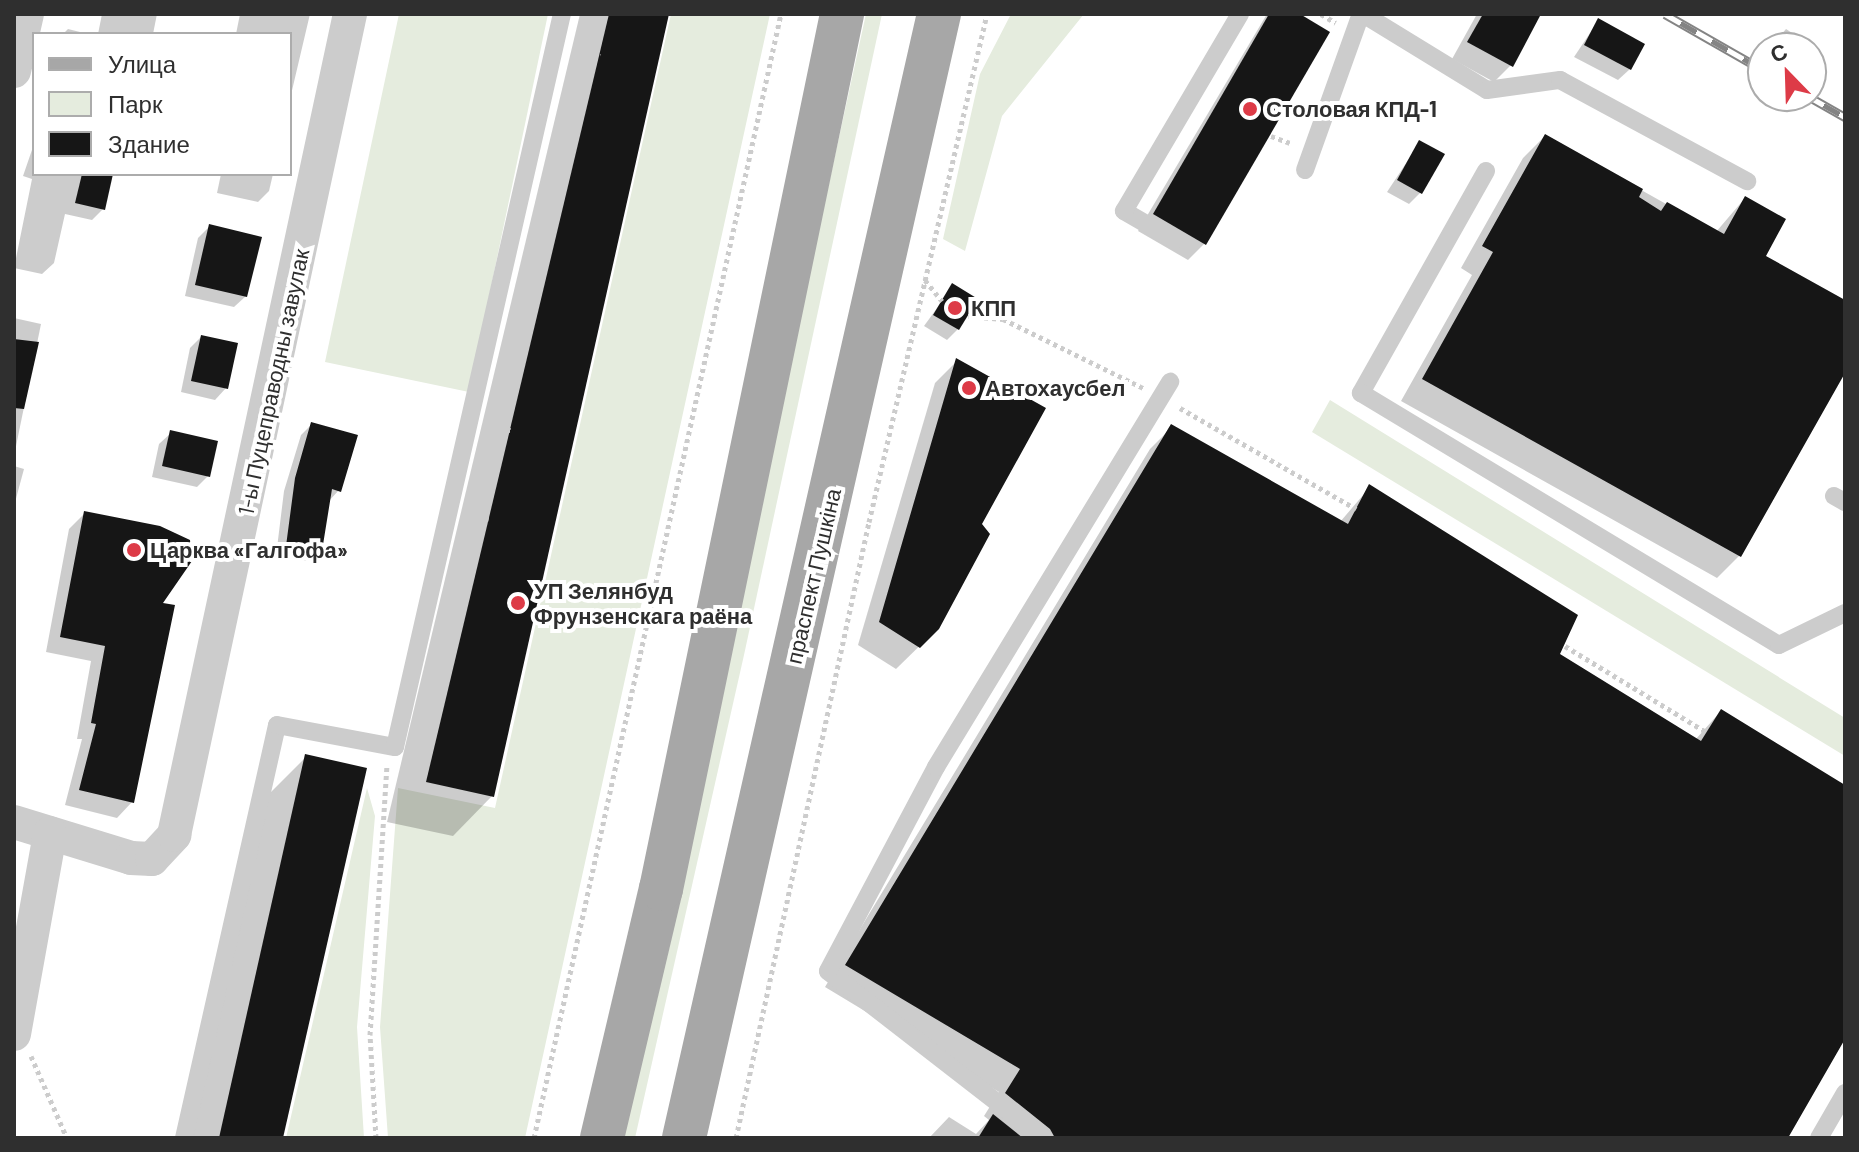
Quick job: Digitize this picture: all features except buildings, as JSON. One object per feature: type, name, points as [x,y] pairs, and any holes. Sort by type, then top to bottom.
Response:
[{"type":"main road","points":[[602,1138],[661,889],[842,14]]},
{"type":"main road","name":"праспект Пушкіна","points":[[691,1128],[939,14]]},
{"type":"street","points":[[14,71],[27,14]]},
{"type":"street","name":"1-ы Пуцеправодны завулак","points":[[50,833],[131,858],[152,859],[174,835],[350,14]]},
{"type":"street","points":[[14,822],[50,833],[14,1033]]},
{"type":"lane","points":[[184,1138],[277,725],[395,747],[562,14]]},
{"type":"lane","points":[[1174,240],[1124,211],[1240,14]]},
{"type":"lane","points":[[1305,170],[1362,14],[1487,90],[1560,80],[1747,181]]},
{"type":"lane","points":[[1486,171],[1361,393],[1779,645],[1845,613]]},
{"type":"lane","points":[[1043,1138],[828,971],[936,767],[1170,382]]},
{"type":"lane","points":[[1819,1138],[1845,1093]]},
{"type":"path","points":[[534,1138],[781,14]]},
{"type":"path","points":[[736,1138],[924,280],[987,14]]},
{"type":"path","points":[[567,62],[574,36]]},
{"type":"path","points":[[571,47],[600,54]]},
{"type":"path","points":[[1271,136],[1289,145]]},
{"type":"path","points":[[543,167],[550,137]]},
{"type":"path","points":[[546,153],[574,158]]},
{"type":"path","points":[[516,280],[523,251]]},
{"type":"path","points":[[519,265],[547,272]]},
{"type":"path","points":[[924,280],[942,301]]},
{"type":"path","points":[[495,370],[516,375],[521,351],[528,352]]},
{"type":"path","points":[[482,423],[510,430]]},
{"type":"path","points":[[1565,646],[1706,732]]},
{"type":"path","points":[[376,1138],[370,1035],[387,757]]},
{"type":"path","points":[[14,1033],[28,1049],[67,1138]]},
{"type":"green space","points":[[399,14],[548,14],[469,392],[325,362]]},
{"type":"green space","points":[[671,14],[770,14],[525,1138],[388,1138],[380,1027],[398,788],[495,808]]},
{"type":"green space","points":[[866,14],[882,14],[744,655],[635,1138],[620,1138]]},
{"type":"green space","points":[[1011,14],[1084,14],[1002,116],[965,251],[943,239],[980,74]]},
{"type":"green space","points":[[1330,400],[1845,718],[1845,756],[1312,432]]},
{"type":"green space","points":[[367,788],[375,816],[357,1027],[364,1138],[286,1138]]},
{"type":"railway","points":[[1665,14],[1747,61]]},
{"type":"railway","points":[[1827,107],[1845,117]]},
{"type":"place","name":"Столовая КПД-1","points":[[1250,109]]},
{"type":"place","name":"КПП","points":[[955,308]]},
{"type":"place","name":"Автохаусбел","points":[[969,388]]},
{"type":"place","name":"Царква «Галгофа»","points":[[134,550]]},
{"type":"place","name":"УП Зелянбуд Фрунзенскага раёна","points":[[518,603]]}]
